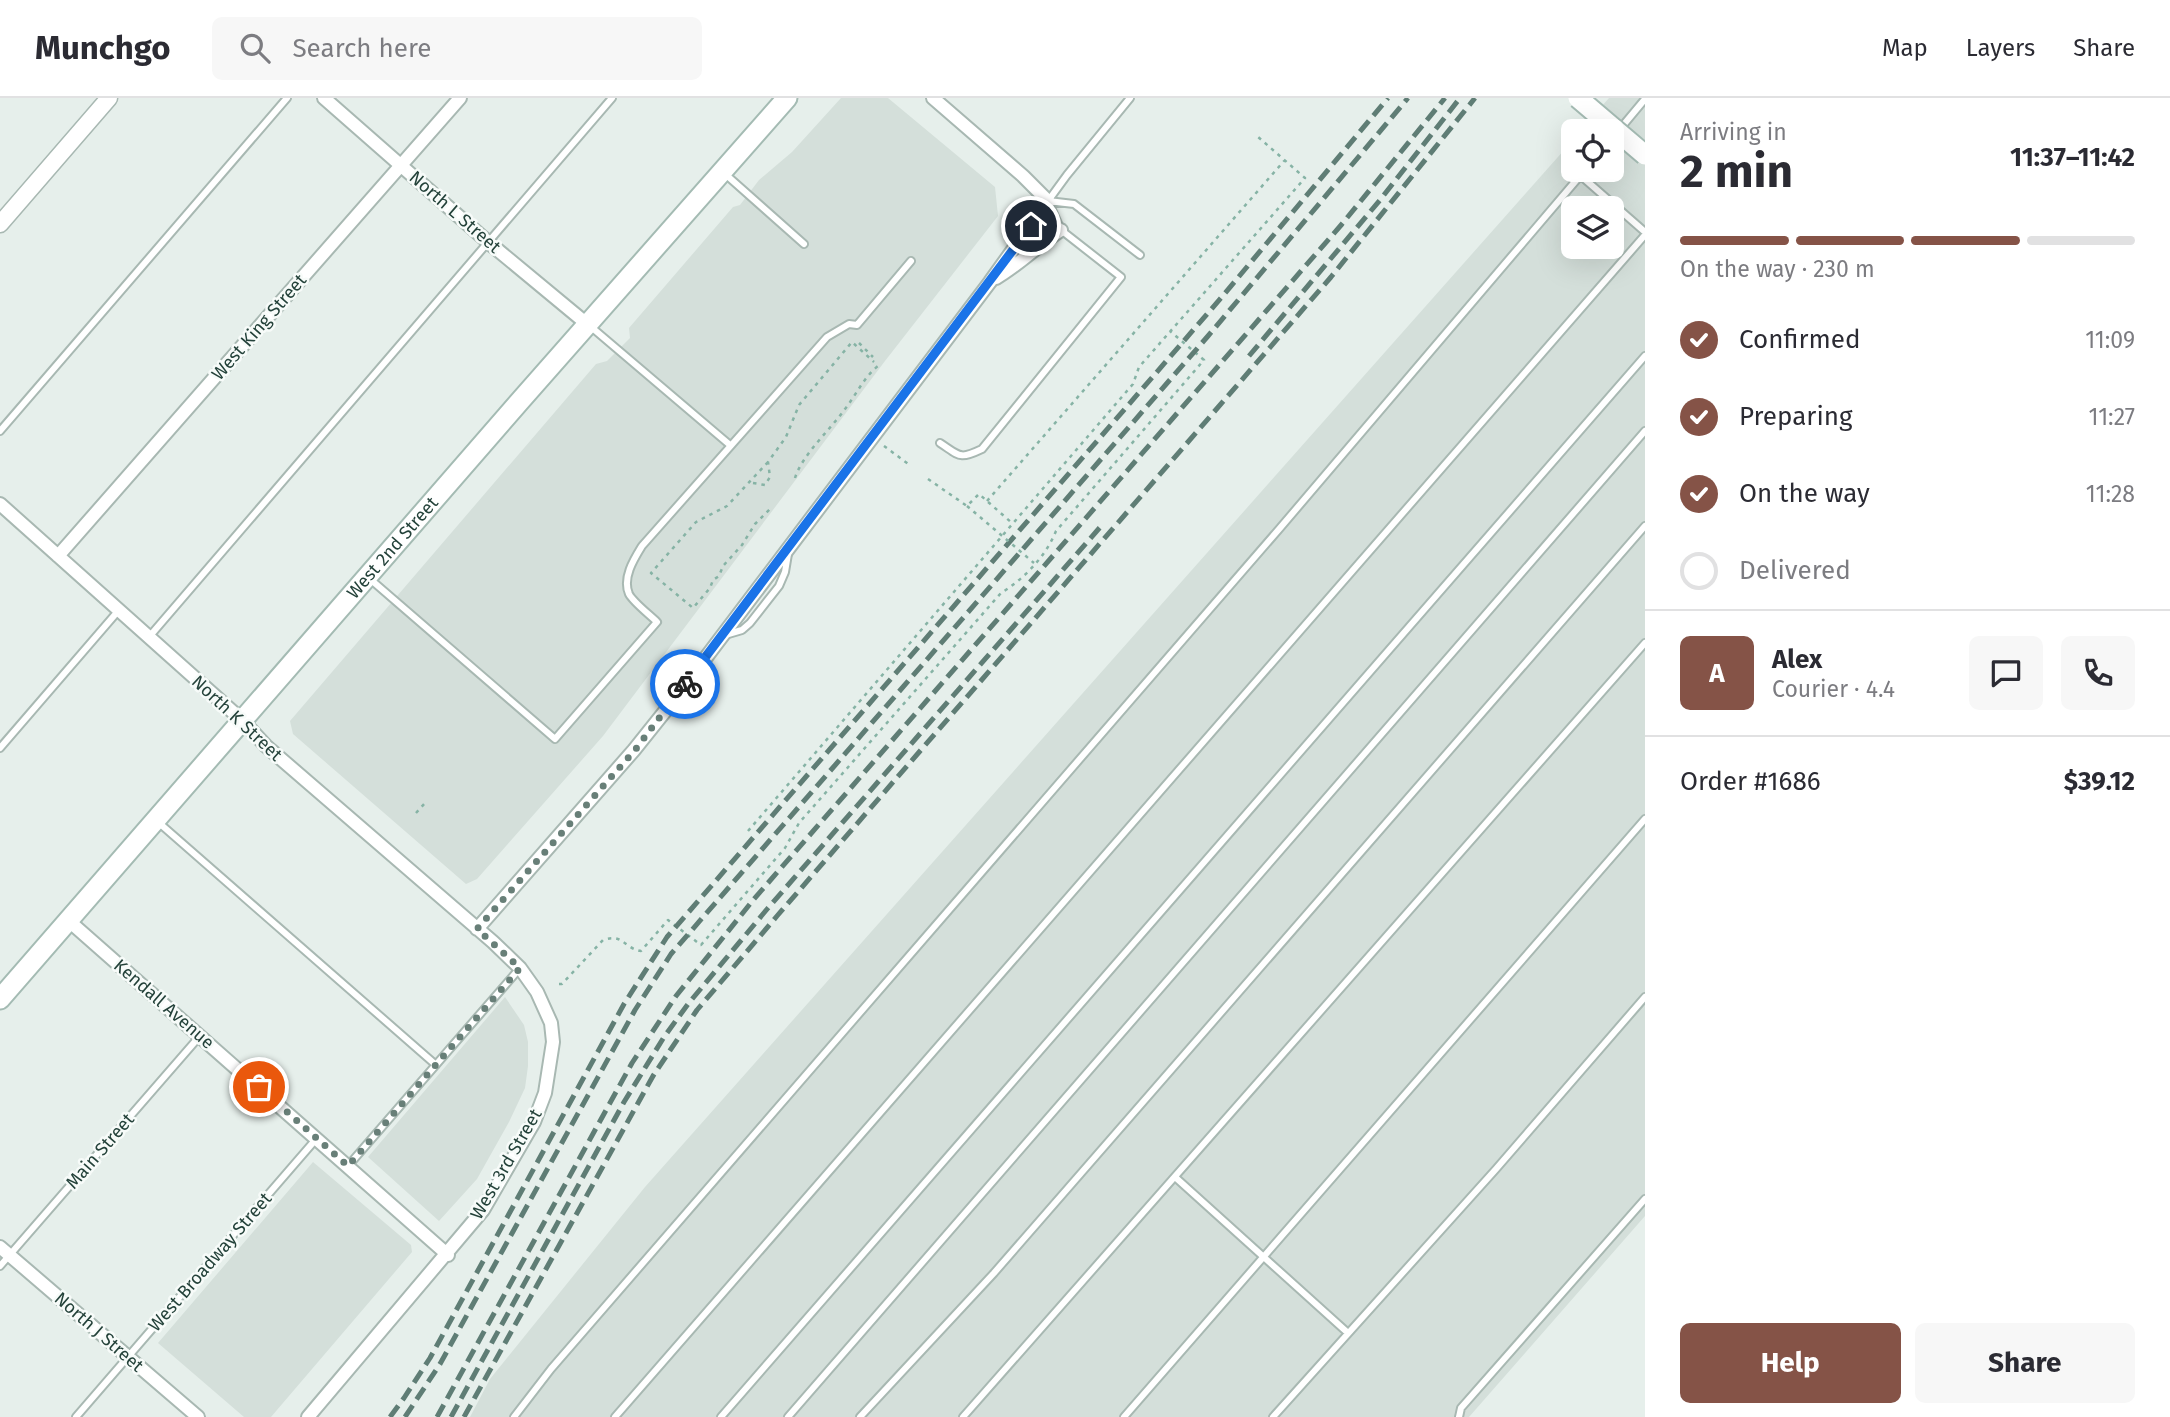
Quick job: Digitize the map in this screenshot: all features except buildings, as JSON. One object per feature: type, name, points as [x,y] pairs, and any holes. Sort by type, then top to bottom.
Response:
[{"type":"main road","name":"West 2nd Street","points":[[0,999],[787,98]]},
{"type":"main road","points":[[1578,98],[1645,155]]},
{"type":"street","points":[[0,224],[109,98]]},
{"type":"street","name":"North L Street","points":[[324,98],[488,242],[587,324]]},
{"type":"street","name":"West King Street","points":[[58,556],[460,98]]},
{"type":"street","points":[[477,929],[635,750],[990,282],[1048,201],[933,98]]},
{"type":"street","points":[[990,282],[1018,265],[1060,230]]},
{"type":"street","name":"North K Street","points":[[0,504],[243,721],[266,746],[477,929]]},
{"type":"street","name":"Kendall Avenue","points":[[69,920],[448,1255]]},
{"type":"street","name":"West 3rd Street","points":[[308,1417],[448,1255],[483,1210],[534,1122],[545,1093],[553,1042],[551,1023],[537,992],[520,968],[477,929]]},
{"type":"street","name":"North J Street","points":[[5,1251],[198,1417]]},
{"type":"lane","points":[[0,431],[287,98]]},
{"type":"lane","points":[[149,637],[612,98]]},
{"type":"lane","points":[[1048,201],[1130,98]]},
{"type":"lane","points":[[1624,124],[1645,99]]},
{"type":"lane","points":[[722,171],[804,244]]},
{"type":"lane","points":[[514,1417],[551,1369],[1297,507],[1573,182]]},
{"type":"lane","points":[[615,1417],[1645,233],[1592,182]]},
{"type":"lane","points":[[940,443],[960,456],[967,456],[982,449],[1121,277],[1060,230],[1048,201]]},
{"type":"lane","points":[[1048,201],[1078,206],[1140,255]]},
{"type":"lane","points":[[368,577],[555,739],[657,622],[629,594],[627,579],[633,560],[642,547],[827,337],[849,324],[857,325],[911,261]]},
{"type":"lane","points":[[587,324],[730,445]]},
{"type":"lane","points":[[721,1417],[1645,356]]},
{"type":"lane","points":[[788,1417],[1645,431]]},
{"type":"lane","points":[[860,1417],[994,1273],[1645,526]]},
{"type":"lane","points":[[0,748],[118,610]]},
{"type":"lane","points":[[963,1417],[1645,643]]},
{"type":"lane","points":[[1124,1417],[1645,819]]},
{"type":"lane","points":[[156,820],[436,1065]]},
{"type":"lane","points":[[348,1166],[520,968]]},
{"type":"lane","points":[[1273,1417],[1496,1169],[1645,997]]},
{"type":"lane","name":"Main Street","points":[[0,1266],[5,1251],[201,1036]]},
{"type":"lane","name":"West Broadway Street","points":[[76,1417],[317,1138]]},
{"type":"lane","points":[[1175,1177],[1349,1333]]},
{"type":"lane","points":[[1459,1417],[1461,1408],[1645,1199]]},
{"type":"path","points":[[748,831],[1133,384],[1139,367],[1305,178],[1257,136]]},
{"type":"path","points":[[987,501],[1284,160]]},
{"type":"path","points":[[559,984],[562,984],[603,940],[620,938],[633,950],[641,951],[668,920],[701,945],[785,848],[799,823],[1001,593],[1017,583],[1050,545],[1056,531],[1204,360],[1170,331]]},
{"type":"path","points":[[770,509],[755,524],[742,545],[723,566],[719,576],[713,580],[710,588],[692,608],[651,573],[696,522],[727,506],[768,462],[786,437],[799,405],[852,342],[874,362]]},
{"type":"path","points":[[859,343],[873,356]]},
{"type":"path","points":[[795,478],[814,446],[846,409],[870,372],[878,366]]},
{"type":"path","points":[[881,444],[911,466]]},
{"type":"path","points":[[753,483],[765,485],[770,477],[768,462]]},
{"type":"path","points":[[928,479],[967,506],[1034,563]]},
{"type":"path","points":[[967,506],[979,494],[1013,523]]},
{"type":"path","points":[[416,813],[425,803]]},
{"type":"shaded area","points":[[841,98],[888,98],[995,187],[998,216],[885,361],[603,736],[477,879],[466,884],[293,734],[290,721],[596,364],[607,361],[630,338],[629,328],[733,207],[740,205],[759,180],[792,152]]},
{"type":"shaded area","points":[[1609,98],[1645,98],[1645,1216],[1469,1417],[470,1417],[490,1379],[645,1187],[1561,154],[1561,182],[1624,182],[1624,119],[1591,119]]},
{"type":"shaded area","points":[[505,997],[524,1025],[528,1042],[525,1088],[477,1179],[439,1221],[368,1157]]},
{"type":"shaded area","points":[[313,1162],[411,1245],[412,1252],[271,1417],[244,1417],[158,1343]]},
{"type":"railway","points":[[390,1417],[430,1358],[624,1004],[667,937],[1221,298],[1388,98]]},
{"type":"railway","points":[[405,1417],[440,1364],[635,1010],[671,954],[1208,336],[1408,98]]},
{"type":"railway","points":[[437,1417],[632,1063],[676,996],[754,899],[1342,224],[1445,98]]},
{"type":"railway","points":[[1249,356],[1380,200],[1460,98]]},
{"type":"railway","points":[[464,1417],[653,1076],[697,1010],[1331,277],[1475,98]]},
{"type":"railway","points":[[451,1417],[624,1102],[688,1004],[768,908],[1102,525]]},
{"type":"way so far","points":[[259,1087],[348,1166],[520,968],[477,929],[635,750],[685,684]]},
{"type":"route","points":[[685,684],[1031,226]]}]
